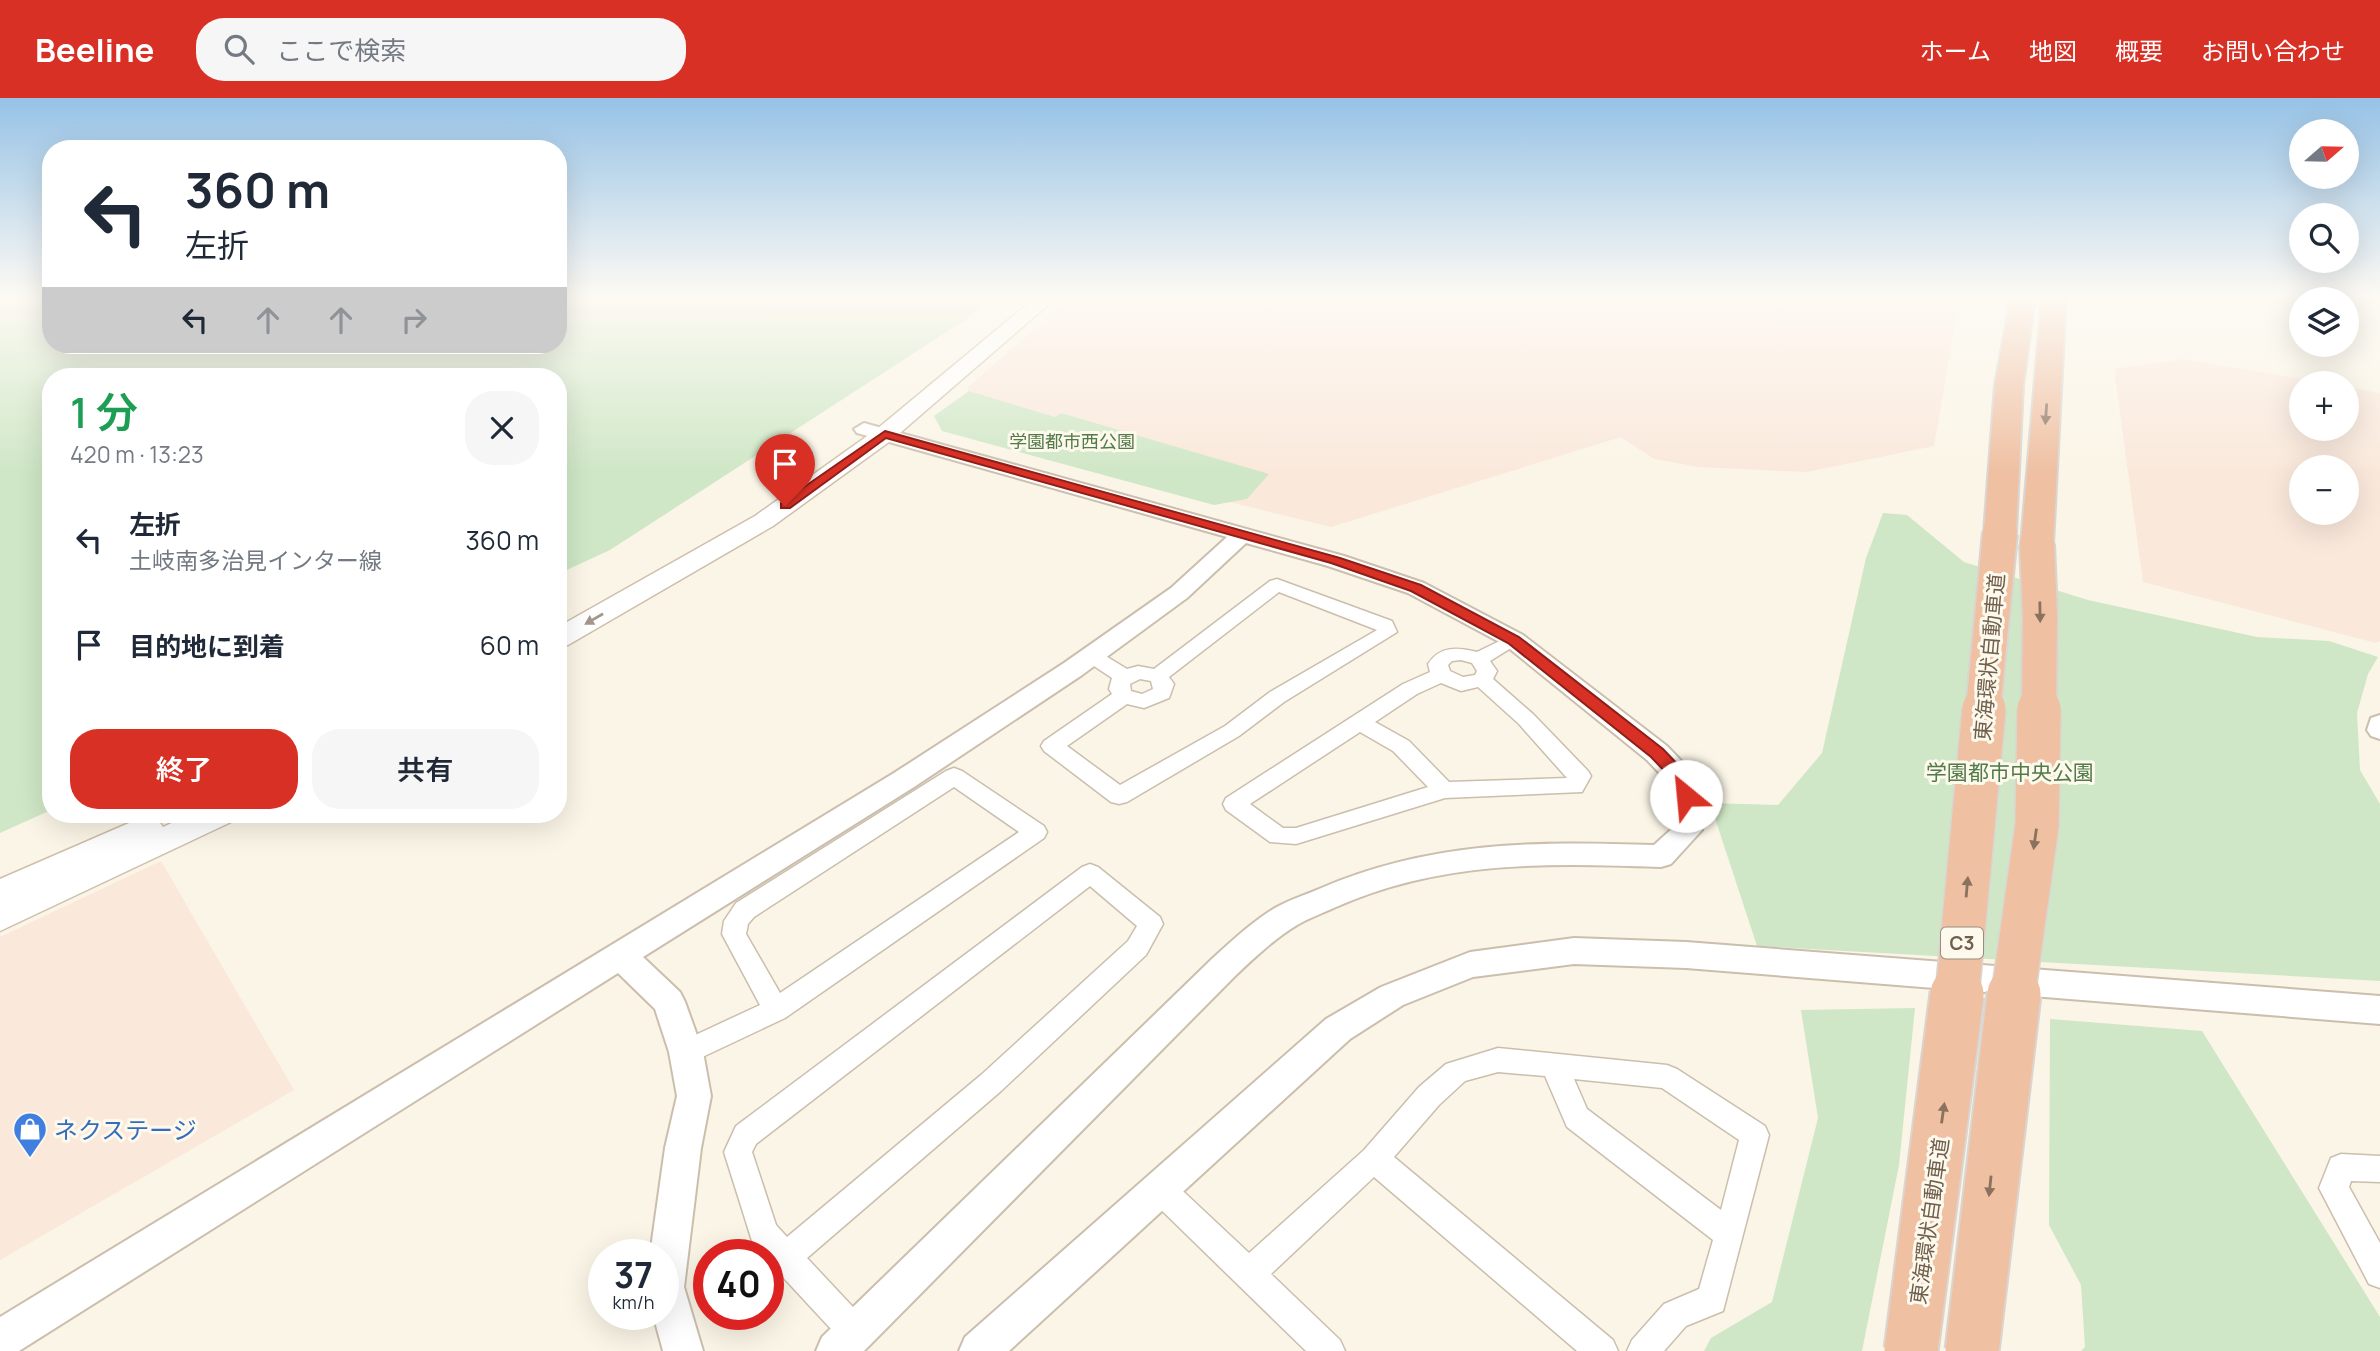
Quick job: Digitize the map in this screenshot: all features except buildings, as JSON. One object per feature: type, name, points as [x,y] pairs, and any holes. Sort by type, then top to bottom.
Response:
[{"type":"highway","name":"東海環状自動車道","points":[[1972,1351],[2001,1085],[2037,825],[2040,615],[2019,539],[2006,428],[2014,355]]},
{"type":"highway","name":"東海環状自動車道","points":[[1911,1351],[2046,355]]},
{"type":"main road","points":[[567,614],[716,531],[874,432],[963,355]]},
{"type":"main road","points":[[567,634],[764,521],[973,355]]},
{"type":"main road","points":[[0,893],[158,823]]},
{"type":"main road","points":[[0,917],[201,823]]},
{"type":"street","points":[[786,1257],[991,1083],[1137,948],[1151,924],[1090,873],[747,1135],[738,1152],[764,1234],[786,1257],[846,1341],[1224,967],[1257,936],[1288,915],[1368,880],[1436,863],[1490,856],[1563,853],[1661,856],[1688,830],[1691,815],[1680,777],[1657,753],[1514,640],[1416,588],[1336,561],[874,432]]},
{"type":"street","points":[[0,1340],[904,780],[1091,656],[1179,593],[1242,535]]},
{"type":"street","points":[[1091,656],[1124,687],[1136,701],[1157,697],[1164,689],[1164,684],[1157,676],[1138,672],[1124,687],[1052,746],[1119,796],[1232,731],[1277,697],[1387,632],[1385,625],[1277,585],[1157,676]]},
{"type":"street","points":[[1441,675],[1438,664],[1446,656],[1461,654],[1480,670],[1580,776],[1574,786],[1444,790],[1296,836],[1278,836],[1234,804],[1410,689],[1441,675],[1461,684],[1480,670],[1514,640]]},
{"type":"street","points":[[1360,722],[1401,746],[1444,790]]},
{"type":"street","points":[[2380,724],[2380,730]]},
{"type":"street","points":[[686,1052],[776,1010],[1036,832],[954,776],[745,910],[736,921],[734,934],[776,1010]]},
{"type":"street","points":[[979,1351],[1338,1029],[1392,996],[1470,965],[1574,951],[1686,955],[2380,1010]]},
{"type":"street","points":[[620,954],[669,1002],[686,1052],[694,1096],[683,1148],[665,1287],[682,1351]]},
{"type":"street","points":[[1248,1275],[1374,1159],[1429,1096],[1457,1072],[1498,1060],[1667,1077],[1755,1135],[1712,1300],[1675,1315],[1643,1351]]},
{"type":"street","points":[[1553,1064],[1577,1118],[1729,1234]]},
{"type":"street","points":[[1374,1159],[1602,1351]]},
{"type":"street","points":[[2380,1169],[2341,1167],[2334,1188],[2380,1273]]},
{"type":"street","points":[[1160,1189],[1329,1351]]},
{"type":"shaded area","points":[[1004,355],[1950,355],[1934,446],[1806,472],[1699,467],[1654,459],[1621,437],[1331,527],[1230,502],[1247,499],[1268,474],[1061,413],[1055,417],[969,391],[967,388]]},
{"type":"shaded area","points":[[2183,359],[2289,377],[2289,441],[2359,441],[2359,389],[2380,393],[2380,641],[2376,643],[2143,582],[2114,369]]},
{"type":"shaded area","points":[[161,861],[294,1090],[0,1260],[0,937]]},
{"type":"green space","points":[[0,355],[910,355],[610,550],[567,570],[567,368],[42,368],[42,814],[0,833]]},
{"type":"green space","name":"学園都市西公園","points":[[969,391],[1055,417],[1061,413],[1269,474],[1247,499],[1214,505],[942,431],[934,416]]},
{"type":"green space","name":"学園都市中央公園","points":[[1883,513],[1907,515],[1964,562],[2088,600],[2257,637],[2329,641],[2378,657],[2368,674],[2357,713],[2360,770],[2380,804],[2380,981],[1757,946],[1710,803],[1778,805],[1822,753],[1866,558]]},
{"type":"green space","points":[[1915,1008],[1899,1165],[1862,1351],[1704,1351],[1711,1338],[1772,1302],[1818,1118],[1801,1010]]},
{"type":"green space","points":[[2050,1019],[2202,1031],[2380,1317],[2380,1351],[2081,1351],[2085,1347],[2081,1285],[2049,1225]]},
{"type":"place","name":"ネクステージ","points":[[30,1159]]},
{"type":"route","points":[[785,506],[885,434],[1336,561],[1416,588],[1514,640],[1657,753],[1680,777],[1686,796]]}]
